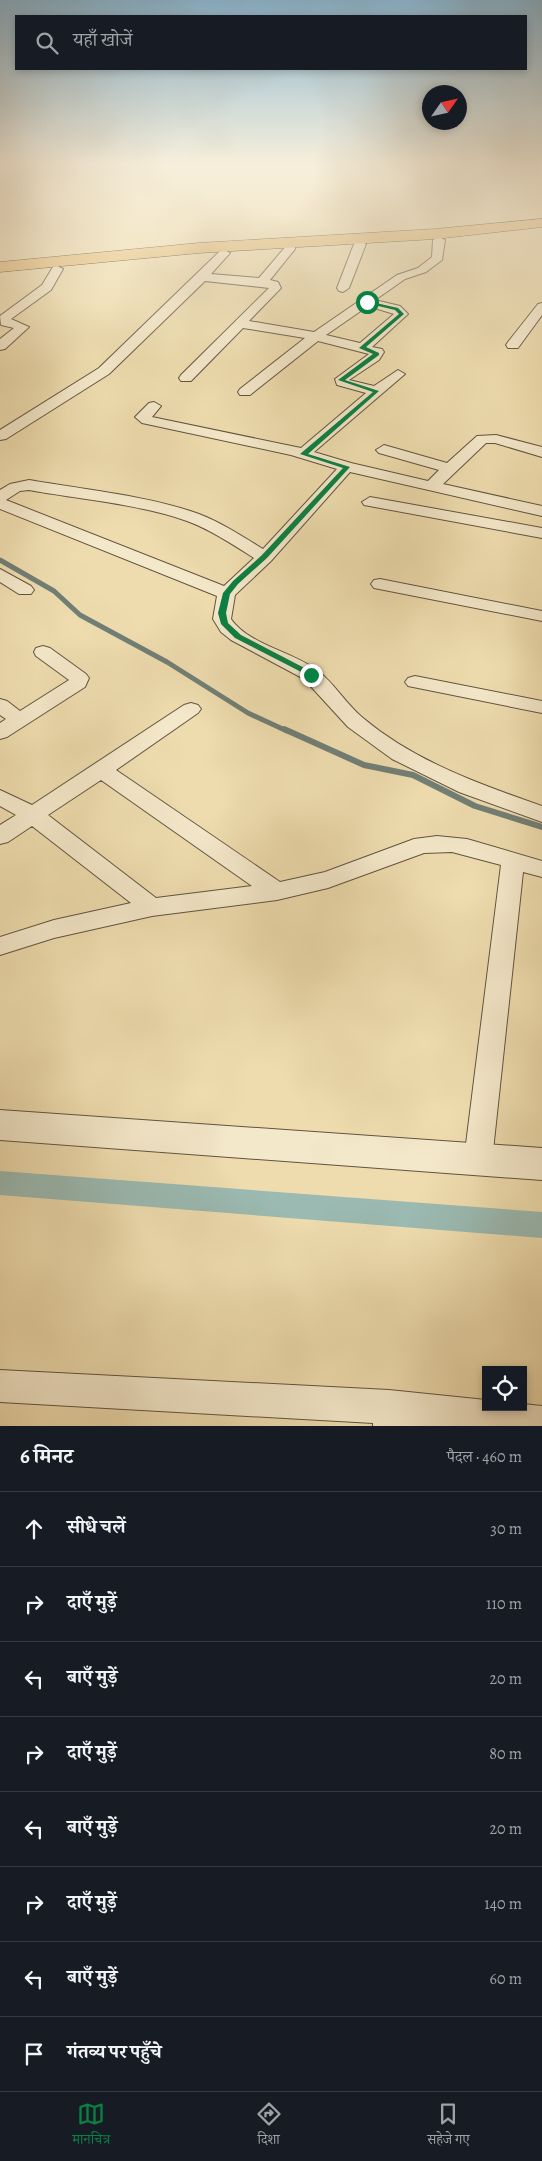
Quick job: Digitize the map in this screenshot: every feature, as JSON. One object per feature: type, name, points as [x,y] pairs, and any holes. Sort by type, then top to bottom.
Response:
[{"type":"main road","points":[[0,267],[199,248],[469,231]]},
{"type":"main road","points":[[0,274],[291,247],[440,240],[542,232]]},
{"type":"street","points":[[245,392],[316,336],[401,277],[418,272],[432,263],[438,258],[440,240]]},
{"type":"street","points":[[343,288],[360,244]]},
{"type":"street","points":[[264,282],[291,247]]},
{"type":"street","points":[[1,436],[104,371],[202,278],[224,253]]},
{"type":"street","points":[[0,346],[23,327],[5,322],[5,318],[47,288],[57,269]]},
{"type":"street","points":[[186,378],[242,324],[275,288],[274,285],[264,282],[202,278]]},
{"type":"street","points":[[362,348],[402,314],[396,309],[367,302]]},
{"type":"street","points":[[513,344],[542,307]]},
{"type":"street","points":[[242,324],[316,336],[362,348],[377,354],[341,380],[377,391]]},
{"type":"street","points":[[303,454],[398,374]]},
{"type":"street","points":[[154,406],[142,417],[147,420],[303,454],[347,467],[430,487],[542,510]]},
{"type":"street","points":[[430,487],[482,439],[486,438],[542,452]]},
{"type":"street","points":[[384,450],[451,469]]},
{"type":"street","points":[[347,467],[265,557],[226,593],[222,613],[228,628],[238,636],[311,675],[355,722],[398,754],[467,787],[542,814]]},
{"type":"street","points":[[0,477],[20,486]]},
{"type":"street","points":[[0,497],[20,486],[29,485],[142,505],[191,517],[220,528],[265,557]]},
{"type":"street","points":[[370,502],[542,533]]},
{"type":"street","points":[[0,503],[226,593]]},
{"type":"street","points":[[0,574],[25,590]]},
{"type":"street","points":[[380,584],[542,616]]},
{"type":"street","points":[[0,732],[78,683],[79,678],[74,673],[43,652]]},
{"type":"street","points":[[415,682],[542,707]]},
{"type":"street","points":[[0,705],[18,719]]},
{"type":"street","points":[[0,836],[102,770],[191,708]]},
{"type":"street","points":[[102,770],[278,891]]},
{"type":"street","points":[[0,797],[32,814],[152,907]]},
{"type":"street","points":[[0,946],[54,929],[152,907],[278,891],[328,880],[422,845],[438,842],[458,844],[542,869]]},
{"type":"street","points":[[478,1160],[513,861]]},
{"type":"street","points":[[0,1125],[542,1164]]},
{"type":"street","points":[[0,1386],[389,1417],[542,1423]]},
{"type":"waterway","points":[[0,560],[54,591],[80,615],[167,662],[248,713],[287,731]]},
{"type":"waterway","points":[[284,729],[364,765],[413,775],[475,806],[542,827]]},
{"type":"waterway","points":[[0,1183],[542,1225]]},
{"type":"route","points":[[311,675],[291,662],[238,636],[225,624],[222,619],[222,613],[226,593],[265,557],[347,467],[303,454],[377,391],[346,384],[341,380],[377,354],[377,352],[362,348],[402,314],[402,312],[396,309],[367,302]]}]
